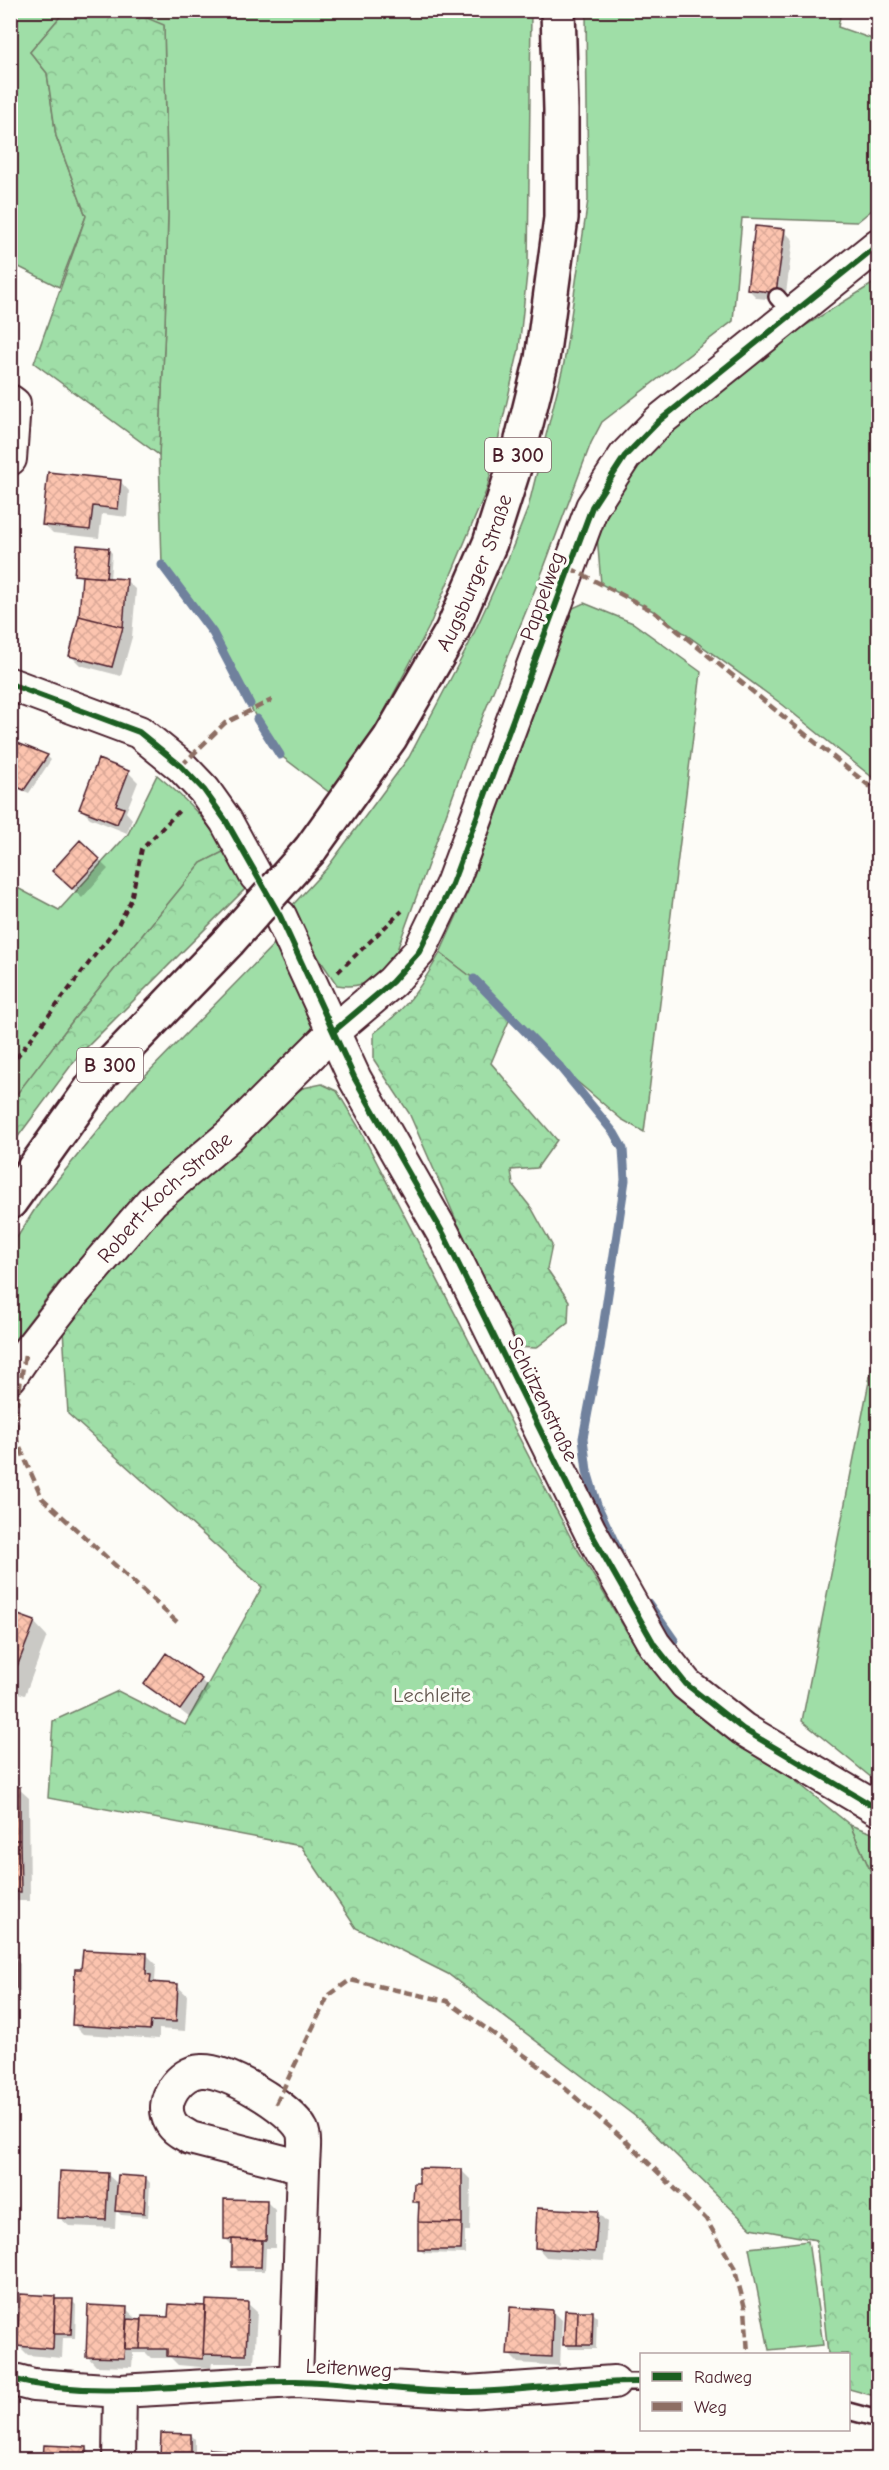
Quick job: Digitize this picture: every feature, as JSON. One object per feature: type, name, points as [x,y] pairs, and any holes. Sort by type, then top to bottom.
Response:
[{"type":"main road","name":"Augsburger Straße","points":[[10,1202],[103,1072],[228,942],[310,850],[390,738],[452,631],[490,543],[519,452],[542,359],[561,218],[558,10]]},
{"type":"street","name":"Pappelweg","points":[[334,1031],[392,982],[419,952],[452,884],[592,507],[625,456],[659,421],[784,305],[879,245]]},
{"type":"street","points":[[10,401],[14,404],[10,459]]},
{"type":"street","points":[[10,684],[139,732],[181,766],[201,788],[226,821],[256,876]]},
{"type":"street","name":"Schützenstraße","points":[[280,916],[355,1079],[444,1235],[590,1531],[654,1644],[686,1684],[743,1729],[879,1809]]},
{"type":"street","name":"Robert-Koch-Straße","points":[[10,1377],[75,1291],[152,1201],[230,1135],[334,1031]]},
{"type":"street","points":[[296,2381],[303,2167]]},
{"type":"street","name":"Leitenweg","points":[[10,2379],[33,2385],[120,2391],[296,2381],[468,2392],[628,2382]]},
{"type":"street","points":[[118,2460],[120,2391]]},
{"type":"lane","points":[[850,2411],[879,2420]]},
{"type":"path","points":[[10,1066],[118,925],[132,900],[142,849],[201,788]]},
{"type":"path","points":[[314,989],[330,979],[404,910]]},
{"type":"green space","points":[[10,11],[65,11],[30,52],[47,73],[56,136],[86,216],[59,287],[11,263]]},
{"type":"green space","points":[[65,11],[130,11],[164,25],[168,214],[159,455],[34,363],[86,216],[56,136],[47,73],[30,52]]},
{"type":"green space","points":[[130,11],[531,11],[528,264],[519,349],[487,489],[429,627],[374,731],[330,793],[280,755],[264,733],[213,633],[162,565],[159,455],[168,214],[164,26]]},
{"type":"green space","points":[[586,11],[841,11],[838,27],[878,41],[878,205],[857,222],[742,218],[733,321],[602,422],[591,443],[543,570],[473,740],[396,953],[372,980],[357,985],[337,985],[287,911],[327,868],[409,757],[468,646],[508,559],[528,508],[564,363],[588,200]]},
{"type":"green space","points":[[877,281],[878,782],[783,705],[655,612],[601,584],[597,535],[614,496],[636,466],[673,429],[763,352]]},
{"type":"green space","points":[[584,603],[633,623],[701,672],[644,1132],[621,1119],[560,1067],[474,979],[440,953],[468,891],[573,608]]},
{"type":"green space","points":[[157,775],[195,810],[225,851],[201,863],[74,1019],[11,1103],[10,884],[59,910],[128,834]]},
{"type":"green space","points":[[225,851],[245,889],[78,1056],[11,1146],[10,1103],[74,1019],[201,863]]},
{"type":"green space","points":[[276,942],[314,1026],[309,1041],[135,1198],[59,1282],[11,1345],[11,1247],[40,1201],[132,1089]]},
{"type":"green space","points":[[440,953],[474,979],[511,1016],[491,1063],[557,1140],[537,1168],[511,1170],[513,1185],[532,1209],[552,1245],[547,1269],[569,1301],[568,1323],[536,1348],[512,1347],[409,1113],[374,1060],[374,1033],[396,1015],[412,997]]},
{"type":"green space","name":"Lechleite","points":[[322,1084],[337,1091],[358,1126],[572,1540],[639,1652],[676,1691],[735,1744],[792,1778],[850,1825],[878,1888],[878,2397],[850,2389],[850,2353],[828,2353],[816,2240],[751,2228],[640,2120],[448,1974],[356,1928],[301,1846],[48,1798],[53,1721],[118,1691],[185,1725],[262,1587],[68,1414],[63,1329],[164,1212],[282,1102],[303,1088]]},
{"type":"green space","points":[[878,1336],[878,1783],[802,1721]]},
{"type":"green space","points":[[850,1825],[878,1835],[878,1888]]},
{"type":"green space","points":[[808,2241],[823,2345],[769,2350],[749,2248]]},
{"type":"building","points":[[755,226],[785,229],[776,293],[747,289]]},
{"type":"building","points":[[48,472],[121,480],[118,509],[93,506],[90,530],[42,525]]},
{"type":"building","points":[[77,545],[109,548],[106,578],[74,575]]},
{"type":"building","points":[[82,576],[127,579],[123,627],[79,616]]},
{"type":"building","points":[[79,616],[123,627],[112,667],[69,656]]},
{"type":"building","points":[[15,742],[48,755],[24,790],[10,784],[10,754]]},
{"type":"building","points":[[98,759],[129,771],[116,805],[124,808],[117,824],[79,809]]},
{"type":"building","points":[[80,840],[100,859],[72,889],[52,871]]},
{"type":"building","points":[[10,1612],[35,1621],[11,1682],[10,1682]]},
{"type":"building","points":[[166,1653],[202,1679],[180,1710],[144,1684]]},
{"type":"building","points":[[10,1787],[20,1787],[20,1840],[10,1840]]},
{"type":"building","points":[[10,1840],[20,1840],[21,1892],[10,1892]]},
{"type":"building","points":[[83,1950],[147,1953],[146,1974],[151,1975],[150,1982],[178,1984],[176,2022],[151,2021],[150,2030],[72,2025],[75,1969],[81,1969]]},
{"type":"building","points":[[10,1958],[16,1958],[16,1988],[10,1988]]},
{"type":"building","points":[[419,2168],[462,2169],[462,2223],[418,2222],[419,2202],[413,2202],[414,2183],[419,2183]]},
{"type":"building","points":[[60,2171],[108,2173],[106,2220],[58,2218]]},
{"type":"building","points":[[118,2175],[146,2177],[144,2213],[115,2211]]},
{"type":"building","points":[[224,2199],[267,2200],[266,2240],[224,2239]]},
{"type":"building","points":[[537,2208],[598,2211],[595,2252],[535,2248]]},
{"type":"building","points":[[418,2222],[462,2223],[461,2250],[418,2250]]},
{"type":"building","points":[[232,2239],[262,2240],[261,2267],[232,2267]]},
{"type":"building","points":[[20,2294],[55,2296],[53,2349],[17,2346]]},
{"type":"building","points":[[55,2299],[73,2299],[71,2334],[54,2334]]},
{"type":"building","points":[[206,2300],[248,2302],[246,2355],[203,2354]]},
{"type":"building","points":[[169,2304],[205,2306],[203,2359],[167,2356],[167,2349],[140,2349],[142,2316],[168,2317]]},
{"type":"building","points":[[88,2305],[127,2307],[124,2358],[86,2357]]},
{"type":"building","points":[[510,2307],[553,2310],[552,2357],[507,2355]]},
{"type":"building","points":[[565,2310],[578,2311],[577,2345],[563,2345]]},
{"type":"building","points":[[578,2311],[593,2311],[592,2345],[577,2345]]},
{"type":"building","points":[[127,2319],[142,2320],[140,2349],[125,2349]]},
{"type":"building","points":[[161,2433],[191,2434],[191,2457],[160,2457]]},
{"type":"building","points":[[44,2445],[87,2447],[87,2460],[43,2460]]},
{"type":"building","points":[[209,2449],[225,2450],[224,2458],[245,2460],[187,2460],[187,2457],[209,2459]]},
{"type":"waterway","points":[[162,565],[213,633],[250,704]]},
{"type":"waterway","points":[[257,719],[280,755]]},
{"type":"waterway","points":[[474,979],[560,1067],[614,1133],[623,1149],[625,1180],[600,1348],[583,1438],[587,1471],[597,1505],[619,1552]]},
{"type":"waterway","points":[[648,1603],[674,1640]]},
{"type":"marked path","points":[[570,568],[653,611],[878,793]]},
{"type":"marked path","points":[[181,766],[225,723],[272,700]]},
{"type":"marked path","points":[[25,1355],[16,1409],[17,1441],[42,1498],[177,1622]]},
{"type":"marked path","points":[[276,2104],[328,1996],[350,1980],[447,2001],[538,2065],[626,2141],[706,2219],[734,2267],[745,2308],[748,2353]]},
{"type":"cycle path","points":[[334,1031],[392,982],[419,952],[452,884],[592,507],[625,456],[659,421],[878,245]]},
{"type":"cycle path","points":[[10,684],[139,732],[181,766],[204,790],[226,821],[280,916],[355,1079],[444,1235],[590,1531],[654,1644],[686,1684],[743,1729],[878,1809]]},
{"type":"cycle path","points":[[10,2379],[46,2386],[81,2389],[296,2381],[469,2392],[640,2382]]}]
